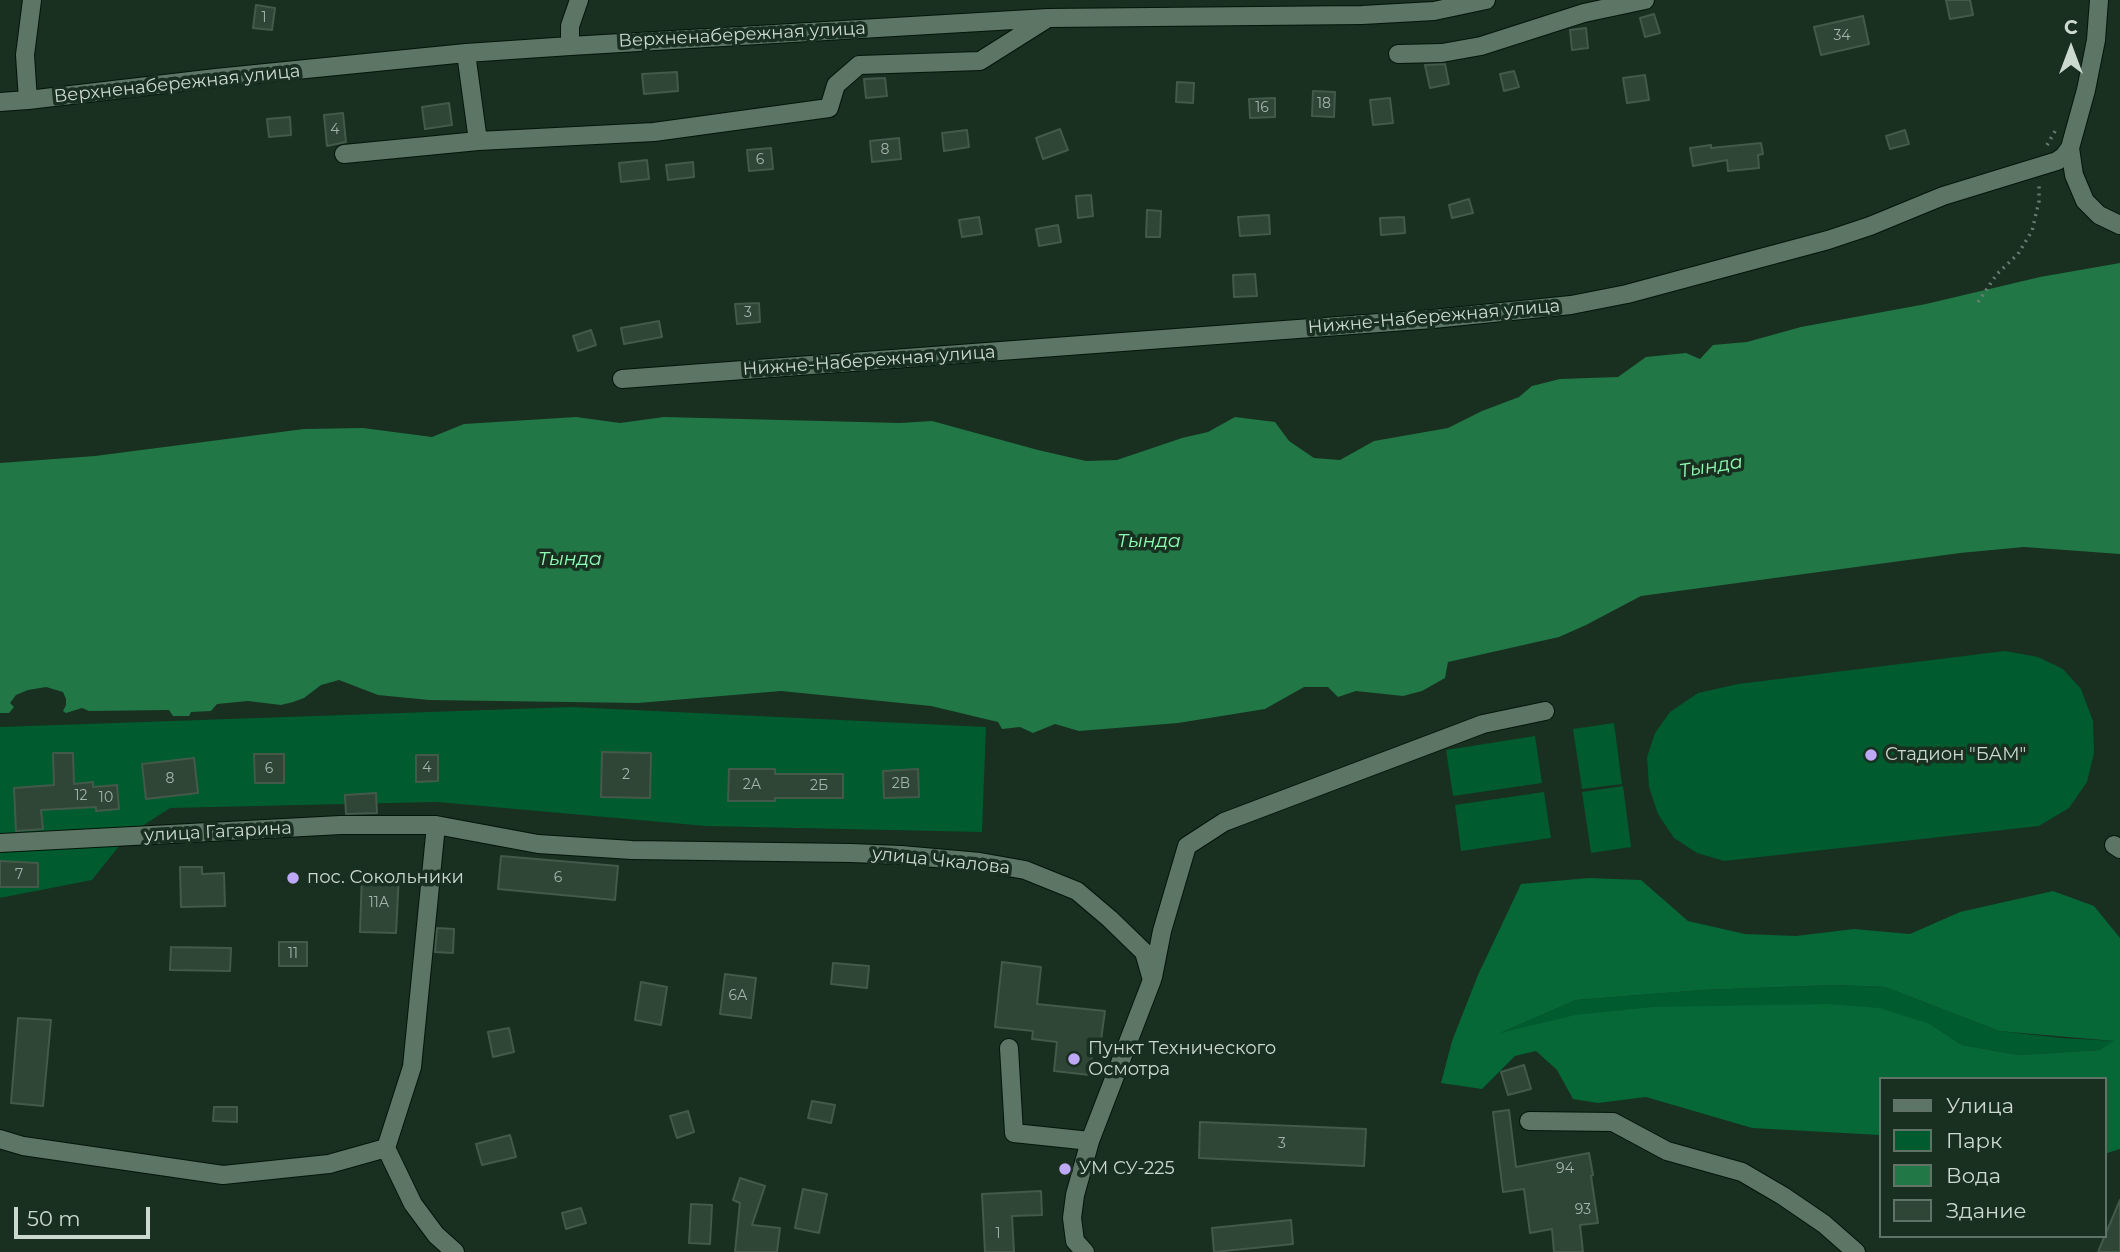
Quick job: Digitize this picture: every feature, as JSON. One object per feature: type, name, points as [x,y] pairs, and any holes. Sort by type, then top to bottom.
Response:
[{"type":"street","points":[[28,100],[25,55],[32,0]]},
{"type":"street","points":[[570,46],[570,26],[579,0]]},
{"type":"street","name":"Верхненабережная улица","points":[[0,102],[466,53],[1048,18],[1151,8],[1362,15],[1434,11],[1486,0]]},
{"type":"street","points":[[1398,54],[1442,53],[1481,46],[1583,6],[1645,0]]},
{"type":"street","points":[[2099,0],[2091,69],[2070,148],[2074,175],[2085,201],[2099,215],[2120,225]]},
{"type":"street","points":[[344,154],[478,141],[654,132],[829,108],[836,85],[859,65],[979,61],[1048,18]]},
{"type":"street","points":[[466,53],[478,141]]},
{"type":"street","name":"Нижне-Набережная улица","points":[[622,379],[1433,319],[1571,305],[1627,294],[1828,240],[1943,196],[2040,167],[2064,156],[2070,148]]},
{"type":"street","points":[[1085,1252],[1075,1241],[1072,1218],[1075,1195],[1090,1141],[1152,981],[1162,931],[1187,846],[1224,822],[1483,724],[1545,711]]},
{"type":"street","name":"улица Гагарина","points":[[0,843],[341,825],[436,825]]},
{"type":"street","points":[[436,825],[412,1067],[386,1147],[413,1204],[436,1235],[455,1252]]},
{"type":"street","name":"улица Чкалова","points":[[436,825],[538,844],[632,850],[901,855],[979,862],[1025,870],[1077,891],[1110,919],[1144,953],[1152,981]]},
{"type":"street","points":[[1009,1048],[1014,1133],[1090,1141]]},
{"type":"street","points":[[1530,1121],[1613,1122],[1667,1152],[1742,1172],[1824,1224],[1856,1252]]},
{"type":"street","points":[[0,1139],[23,1146],[223,1175],[329,1164],[386,1147]]},
{"type":"path","points":[[1978,302],[1997,274],[2018,254],[2032,231],[2039,201],[2040,167],[2048,141],[2063,118]]},
{"type":"green space","name":"Стадион \"БАМ\"","points":[[2005,651],[2038,657],[2063,669],[2081,689],[2093,721],[2094,753],[2087,782],[2069,808],[2039,826],[1724,861],[1697,853],[1674,838],[1658,814],[1649,787],[1647,757],[1655,733],[1670,712],[1698,693],[1738,684]]},
{"type":"green space","points":[[572,707],[986,727],[982,832],[706,826],[437,802],[170,808],[127,836],[92,880],[0,898],[0,727]]},
{"type":"green space","points":[[1614,723],[1622,784],[1582,789],[1573,729]]},
{"type":"green space","points":[[1535,736],[1542,783],[1453,796],[1446,750]]},
{"type":"green space","points":[[1623,786],[1631,847],[1591,853],[1582,792]]},
{"type":"green space","points":[[1544,792],[1551,838],[1461,851],[1455,805]]},
{"type":"green space","points":[[1835,985],[1885,987],[1999,1031],[2115,1041],[2099,1050],[2019,1055],[1962,1045],[1930,1024],[1495,1035],[1576,1000],[1703,990]]},
{"type":"shaded area","points":[[1589,878],[1641,880],[1688,921],[1745,934],[1796,936],[1854,929],[1910,934],[1960,912],[2053,891],[2094,906],[2120,938],[2120,1149],[2106,1153],[2106,1077],[1878,1077],[1878,1135],[1752,1128],[1646,1097],[1598,1103],[1573,1099],[1557,1070],[1536,1051],[1515,1056],[1482,1089],[1441,1083],[1452,1041],[1478,975],[1521,884]],"holes":[[[1835,985],[1885,987],[1999,1031],[2114,1041],[2099,1050],[2019,1055],[1962,1045],[1930,1024],[1880,1008],[1828,1004],[1653,1007],[1575,1015],[1500,1033],[1576,1000],[1703,990]]]},
{"type":"water","name":"Тында","points":[[2120,263],[2120,554],[2024,547],[1960,553],[1641,596],[1559,637],[1448,662],[1445,678],[1422,691],[1403,696],[1356,691],[1338,697],[1328,687],[1304,687],[1265,709],[1178,723],[1079,731],[1055,724],[1033,733],[1020,727],[1002,729],[998,722],[931,706],[781,691],[638,703],[429,700],[378,695],[339,680],[321,685],[304,698],[281,705],[248,701],[217,704],[211,711],[191,712],[189,716],[173,716],[169,710],[89,711],[82,708],[66,713],[63,711],[66,699],[63,692],[46,687],[16,695],[10,703],[14,707],[9,713],[0,713],[0,463],[95,456],[304,429],[363,428],[432,437],[464,424],[576,417],[620,423],[664,417],[900,423],[932,421],[1086,461],[1117,460],[1208,432],[1235,417],[1275,422],[1289,441],[1314,458],[1340,460],[1374,441],[1448,428],[1519,397],[1532,386],[1560,379],[1618,377],[1646,357],[1686,353],[1700,359],[1713,345],[1747,342],[1801,327]]},
{"type":"building","points":[[1946,0],[1970,0],[1973,15],[1950,19]]},
{"type":"building","points":[[256,5],[275,8],[272,30],[253,28]]},
{"type":"building","points":[[1654,14],[1660,33],[1645,37],[1640,18]]},
{"type":"building","points":[[1863,16],[1869,44],[1821,55],[1814,27]]},
{"type":"building","points":[[1586,28],[1588,48],[1572,50],[1570,30]]},
{"type":"building","points":[[1445,64],[1449,84],[1430,88],[1425,65]]},
{"type":"building","points":[[1514,71],[1519,87],[1504,91],[1500,74]]},
{"type":"building","points":[[677,72],[678,91],[644,94],[642,74]]},
{"type":"building","points":[[1645,75],[1649,100],[1627,103],[1623,78]]},
{"type":"building","points":[[885,78],[887,96],[866,98],[864,79]]},
{"type":"building","points":[[1177,82],[1194,83],[1193,103],[1176,102]]},
{"type":"building","points":[[1313,91],[1335,92],[1334,117],[1312,116]]},
{"type":"building","points":[[1275,98],[1275,117],[1250,118],[1249,99]]},
{"type":"building","points":[[1390,98],[1393,123],[1373,125],[1370,100]]},
{"type":"building","points":[[449,103],[452,125],[425,129],[422,107]]},
{"type":"building","points":[[343,113],[346,142],[327,146],[324,115]]},
{"type":"building","points":[[290,117],[291,135],[269,137],[267,119]]},
{"type":"building","points":[[1060,129],[1068,150],[1043,159],[1036,138]]},
{"type":"building","points":[[967,130],[969,147],[944,151],[942,133]]},
{"type":"building","points":[[1905,130],[1909,144],[1890,149],[1886,136]]},
{"type":"building","points":[[899,138],[901,159],[872,162],[870,141]]},
{"type":"building","points":[[1761,143],[1763,154],[1758,155],[1759,168],[1728,171],[1727,160],[1693,166],[1690,148]]},
{"type":"building","points":[[771,148],[773,169],[749,171],[747,150]]},
{"type":"building","points":[[647,160],[649,179],[621,182],[619,163]]},
{"type":"building","points":[[693,162],[694,177],[668,180],[666,165]]},
{"type":"building","points":[[1091,195],[1093,216],[1078,218],[1076,196]]},
{"type":"building","points":[[1469,199],[1473,213],[1452,218],[1449,205]]},
{"type":"building","points":[[1147,210],[1161,211],[1160,237],[1146,237]]},
{"type":"building","points":[[1269,215],[1270,234],[1240,236],[1238,217]]},
{"type":"building","points":[[979,217],[982,234],[962,237],[959,220]]},
{"type":"building","points":[[1404,217],[1405,233],[1381,235],[1380,218]]},
{"type":"building","points":[[1058,225],[1061,242],[1039,246],[1036,229]]},
{"type":"building","points":[[1255,274],[1257,296],[1234,297],[1233,275]]},
{"type":"building","points":[[759,303],[760,322],[737,324],[735,304]]},
{"type":"building","points":[[659,321],[662,337],[624,344],[621,328]]},
{"type":"building","points":[[591,330],[596,345],[578,351],[573,336]]},
{"type":"building","points":[[602,752],[651,753],[650,798],[601,797]]},
{"type":"building","points":[[53,753],[73,753],[74,784],[93,782],[93,787],[117,785],[119,809],[96,811],[96,807],[41,810],[43,829],[16,831],[14,788],[54,785]]},
{"type":"building","points":[[254,754],[284,754],[284,783],[255,783]]},
{"type":"building","points":[[416,755],[438,755],[438,781],[416,782]]},
{"type":"building","points":[[194,758],[198,793],[146,799],[142,764]]},
{"type":"building","points":[[729,769],[775,769],[775,774],[843,774],[843,798],[728,801]]},
{"type":"building","points":[[918,769],[919,797],[884,798],[883,771]]},
{"type":"building","points":[[376,793],[377,813],[346,814],[345,795]]},
{"type":"building","points":[[501,856],[618,866],[615,900],[498,889]]},
{"type":"building","points":[[0,861],[38,863],[38,887],[0,887]]},
{"type":"building","points":[[180,867],[202,867],[202,874],[224,873],[225,906],[181,907]]},
{"type":"building","points":[[362,873],[399,874],[396,933],[360,932]]},
{"type":"building","points":[[437,928],[454,929],[453,953],[435,952]]},
{"type":"building","points":[[279,942],[307,942],[307,966],[279,966]]},
{"type":"building","points":[[171,947],[231,948],[230,971],[170,970]]},
{"type":"building","points":[[1002,962],[1041,967],[1037,1004],[1105,1011],[1100,1047],[1093,1046],[1090,1075],[1054,1071],[1057,1042],[1032,1039],[1033,1031],[995,1027]]},
{"type":"building","points":[[833,963],[869,966],[867,988],[831,984]]},
{"type":"building","points":[[725,974],[756,978],[751,1018],[720,1014]]},
{"type":"building","points":[[641,982],[667,987],[661,1025],[635,1020]]},
{"type":"building","points":[[18,1018],[51,1020],[43,1106],[11,1103]]},
{"type":"building","points":[[509,1028],[514,1052],[493,1057],[488,1032]]},
{"type":"building","points":[[1524,1065],[1531,1089],[1508,1095],[1501,1072]]},
{"type":"building","points":[[812,1101],[835,1105],[831,1123],[808,1118]]},
{"type":"building","points":[[214,1107],[237,1107],[237,1122],[213,1121]]},
{"type":"building","points":[[1509,1110],[1516,1167],[1589,1153],[1598,1223],[1580,1225],[1583,1252],[1554,1252],[1552,1229],[1530,1233],[1524,1189],[1503,1192],[1493,1112]]},
{"type":"building","points":[[688,1111],[694,1132],[677,1138],[670,1116]]},
{"type":"building","points":[[1200,1122],[1366,1129],[1364,1166],[1199,1158]]},
{"type":"building","points":[[510,1135],[516,1157],[482,1165],[476,1144]]},
{"type":"building","points":[[740,1178],[765,1186],[752,1225],[780,1228],[777,1252],[735,1252],[740,1203],[733,1200]]},
{"type":"building","points":[[803,1189],[827,1194],[819,1233],[795,1228]]},
{"type":"building","points":[[1041,1191],[1042,1215],[1012,1216],[1014,1252],[985,1252],[982,1194]]},
{"type":"building","points":[[2120,1200],[2120,1252],[2098,1252]]},
{"type":"building","points":[[691,1204],[712,1205],[710,1244],[689,1243]]},
{"type":"building","points":[[581,1208],[586,1223],[566,1229],[562,1213]]},
{"type":"building","points":[[1291,1220],[1293,1244],[1214,1252],[1212,1228]]},
{"type":"place","name":"Стадион \"БАМ\"","points":[[1871,755]]},
{"type":"place","name":"пос. Сокольники","points":[[293,878]]},
{"type":"place","name":"Пункт Технического Осмотра","points":[[1074,1059]]},
{"type":"place","name":"УМ СУ-225","points":[[1065,1169]]}]
